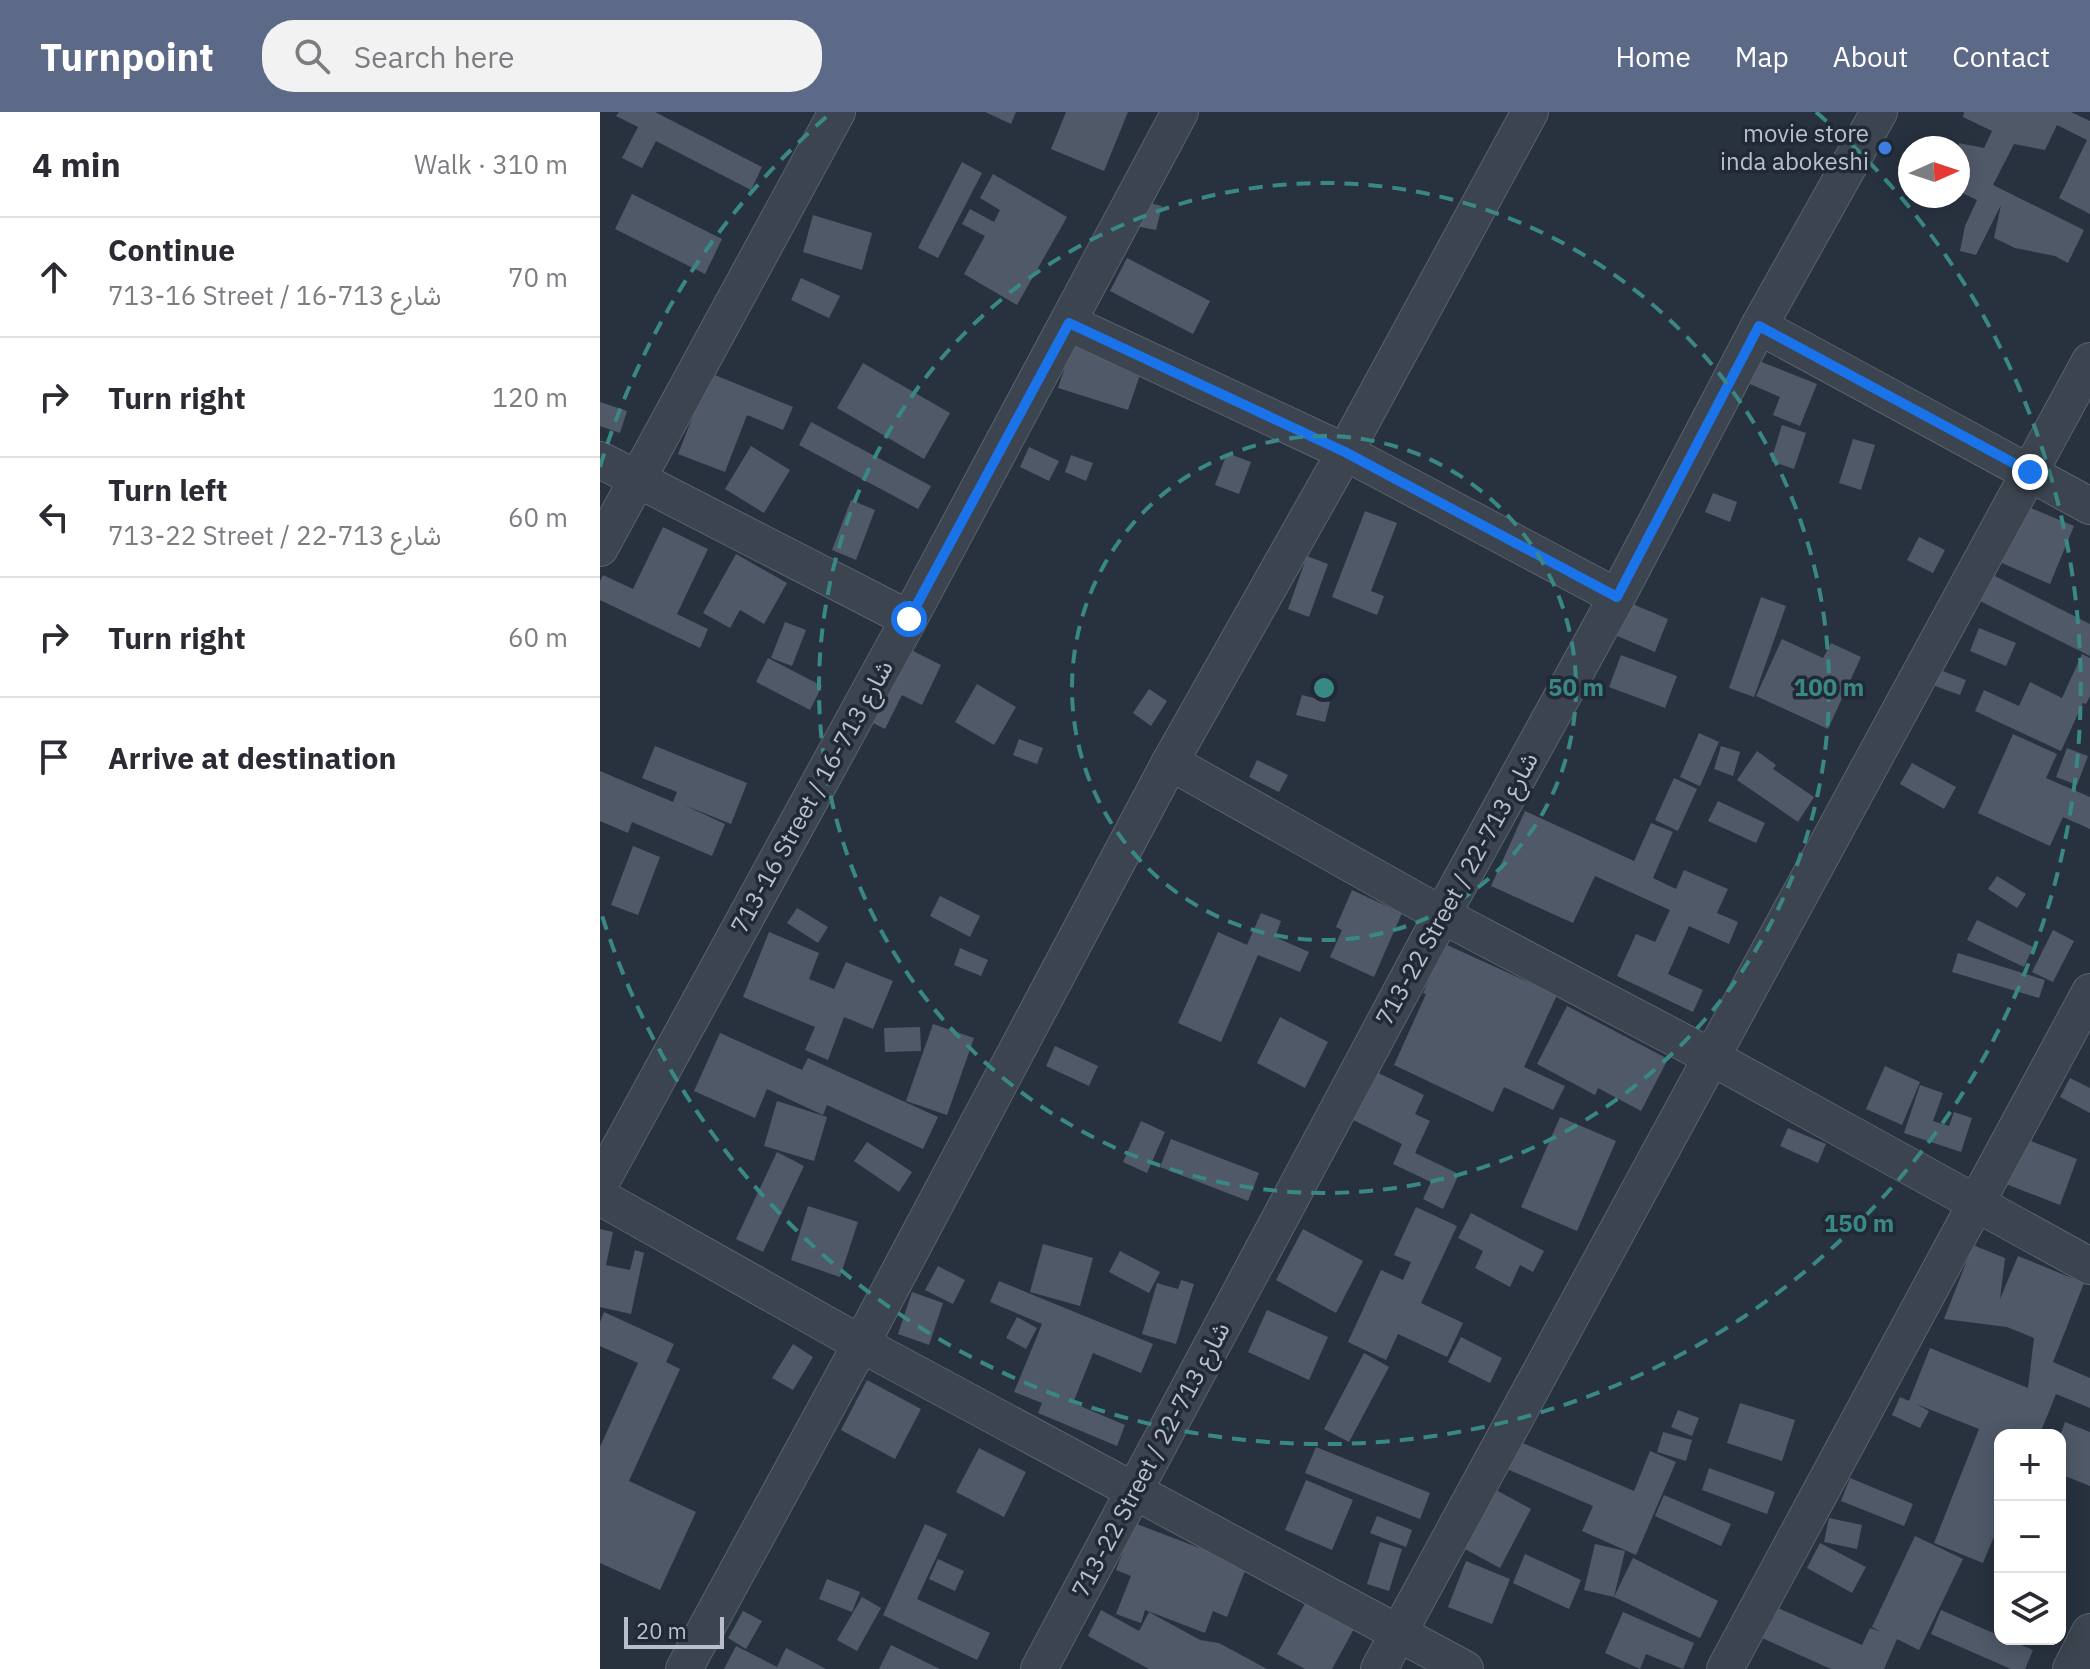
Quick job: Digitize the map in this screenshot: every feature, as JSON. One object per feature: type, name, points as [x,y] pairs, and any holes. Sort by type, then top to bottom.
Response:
[{"type":"street","points":[[600,548],[837,112]]},
{"type":"street","name":"713-16 Street / شارع 713-16","points":[[600,1184],[909,619],[1180,112]]},
{"type":"street","points":[[684,1669],[861,1344],[1170,762],[1345,452],[1530,112]]},
{"type":"street","name":"713-22 Street / شارع 713-22","points":[[1039,1669],[1442,915],[1617,597],[1759,326],[1879,112]]},
{"type":"street","points":[[1069,323],[1345,452],[1617,597]]},
{"type":"street","points":[[1759,326],[2090,506]]},
{"type":"street","points":[[1379,1669],[2090,361]]},
{"type":"street","points":[[600,460],[909,619]]},
{"type":"street","points":[[1170,762],[1442,915],[1713,1058],[2090,1266]]},
{"type":"street","points":[[1725,1669],[2090,992]]},
{"type":"street","points":[[600,1197],[861,1344],[1465,1669]]},
{"type":"street","points":[[2071,1669],[2090,1632]]},
{"type":"building","points":[[619,112],[655,112],[762,167],[751,190],[656,141],[642,168],[622,158],[638,127],[616,116]]},
{"type":"building","points":[[985,112],[1016,112],[1011,124]]},
{"type":"building","points":[[1066,112],[1128,112],[1104,171],[1051,149]]},
{"type":"building","points":[[1964,112],[2071,112],[2090,121],[2090,214],[2059,198],[2087,140],[2057,125],[2045,150],[2014,144],[1993,185],[2084,230],[2068,263],[2055,256],[2015,248],[1994,238],[2001,205],[1976,255],[1960,251],[1965,226],[1977,200],[1970,197],[1970,145],[1984,148],[1992,131],[1963,117]]},
{"type":"building","points":[[962,162],[982,173],[938,258],[918,248]]},
{"type":"building","points":[[993,174],[1067,217],[1017,305],[964,274],[985,236],[962,224],[970,209],[994,222],[1000,210],[980,198]]},
{"type":"building","points":[[632,194],[722,239],[705,274],[615,229]]},
{"type":"building","points":[[1142,201],[1162,206],[1156,230],[1136,226]]},
{"type":"building","points":[[813,215],[872,233],[862,270],[803,252]]},
{"type":"building","points":[[1127,258],[1210,301],[1193,334],[1110,291]]},
{"type":"building","points":[[801,278],[840,296],[829,318],[791,300]]},
{"type":"building","points":[[1073,343],[1143,366],[1128,410],[1058,388]]},
{"type":"building","points":[[1759,361],[1817,384],[1800,426],[1773,415],[1780,397],[1750,384]]},
{"type":"building","points":[[863,363],[950,413],[924,459],[837,408]]},
{"type":"building","points":[[710,373],[793,407],[783,430],[747,415],[725,472],[678,454]]},
{"type":"building","points":[[600,402],[627,411],[620,433],[600,426]]},
{"type":"building","points":[[811,422],[931,486],[918,509],[799,445]]},
{"type":"building","points":[[1782,425],[1806,433],[1794,469],[1771,461]]},
{"type":"building","points":[[1853,439],[1875,445],[1861,490],[1839,483]]},
{"type":"building","points":[[751,446],[790,470],[764,513],[725,489]]},
{"type":"building","points":[[1029,447],[1059,461],[1049,481],[1020,467]]},
{"type":"building","points":[[1227,453],[1251,462],[1239,494],[1215,485]]},
{"type":"building","points":[[1071,455],[1093,463],[1086,481],[1065,472]]},
{"type":"building","points":[[1713,493],[1737,502],[1730,522],[1705,512]]},
{"type":"building","points":[[851,500],[875,510],[856,560],[832,550]]},
{"type":"building","points":[[2019,503],[2074,526],[2050,584],[1995,560]]},
{"type":"building","points":[[1365,511],[1397,523],[1371,591],[1384,596],[1377,615],[1332,597]]},
{"type":"building","points":[[663,527],[708,549],[677,614],[708,629],[700,648],[600,600],[603,575],[633,589]]},
{"type":"building","points":[[1919,537],[1945,550],[1933,573],[1907,560]]},
{"type":"building","points":[[736,554],[787,583],[764,624],[740,610],[730,628],[703,613]]},
{"type":"building","points":[[1307,556],[1328,564],[1309,617],[1288,609]]},
{"type":"building","points":[[1989,573],[2090,624],[2090,656],[1976,599]]},
{"type":"building","points":[[1761,597],[1786,606],[1754,697],[1729,688]]},
{"type":"building","points":[[1628,602],[1668,619],[1655,652],[1615,635]]},
{"type":"building","points":[[785,622],[806,630],[792,666],[771,658]]},
{"type":"building","points":[[1979,628],[2016,643],[2006,666],[1970,651]]},
{"type":"building","points":[[1782,639],[1823,658],[1831,643],[1861,657],[1828,729],[1756,696]]},
{"type":"building","points":[[903,646],[941,665],[922,705],[902,695],[885,729],[867,720]]},
{"type":"building","points":[[2082,654],[2090,658],[2090,696],[2086,704],[2083,703],[2061,751],[1975,711],[1984,690],[2019,706],[2030,682],[2062,698]]},
{"type":"building","points":[[1621,655],[1677,676],[1665,708],[1609,687]]},
{"type":"building","points":[[768,658],[822,686],[810,710],[756,682]]},
{"type":"building","points":[[1940,670],[1966,680],[1960,695],[1935,686]]},
{"type":"building","points":[[977,684],[1016,707],[994,745],[955,722]]},
{"type":"building","points":[[1149,689],[1167,701],[1151,726],[1133,713]]},
{"type":"building","points":[[1302,695],[1330,702],[1325,722],[1296,715]]},
{"type":"building","points":[[1699,733],[1719,742],[1700,786],[1680,777]]},
{"type":"building","points":[[2013,734],[2057,754],[2046,778],[2090,797],[2090,829],[2063,817],[2050,846],[1978,813]]},
{"type":"building","points":[[1019,739],[1043,748],[1037,764],[1013,755]]},
{"type":"building","points":[[655,746],[747,783],[731,824],[684,805],[725,824],[712,856],[632,822],[628,833],[600,821],[600,771],[673,802],[677,792],[642,778]]},
{"type":"building","points":[[1721,746],[1740,752],[1733,776],[1714,769]]},
{"type":"building","points":[[2067,748],[2088,756],[2077,785],[2056,777]]},
{"type":"building","points":[[1757,751],[1776,765],[1773,769],[1814,797],[1798,822],[1737,780]]},
{"type":"building","points":[[1257,760],[1288,775],[1279,792],[1249,777]]},
{"type":"building","points":[[1912,763],[1956,787],[1944,809],[1900,784]]},
{"type":"building","points":[[1674,778],[1697,789],[1678,831],[1655,820]]},
{"type":"building","points":[[1718,801],[1765,823],[1756,843],[1708,821]]},
{"type":"building","points":[[1525,811],[1634,861],[1651,823],[1673,832],[1653,878],[1676,889],[1684,870],[1728,889],[1717,913],[1738,922],[1729,944],[1689,926],[1668,974],[1703,990],[1693,1012],[1617,976],[1636,934],[1655,942],[1670,910],[1595,876],[1573,923],[1491,886]]},
{"type":"building","points":[[633,846],[660,857],[638,915],[611,905]]},
{"type":"building","points":[[1997,876],[2026,894],[2017,908],[1988,889]]},
{"type":"building","points":[[1352,890],[1402,913],[1374,977],[1330,957],[1342,930],[1336,927]]},
{"type":"building","points":[[940,896],[980,916],[970,937],[930,916]]},
{"type":"building","points":[[797,908],[828,927],[818,943],[787,923]]},
{"type":"building","points":[[1261,913],[1281,921],[1275,937],[1309,952],[1300,972],[1258,955],[1221,1042],[1178,1023],[1218,932],[1247,945]]},
{"type":"building","points":[[1977,920],[2033,947],[2024,967],[1967,940]]},
{"type":"building","points":[[2053,930],[2074,941],[2053,982],[2032,972]]},
{"type":"building","points":[[769,932],[819,953],[809,979],[834,989],[846,962],[893,981],[873,1029],[844,1017],[828,1060],[805,1050],[815,1027],[743,997]]},
{"type":"building","points":[[1445,944],[1557,995],[1524,1067],[1565,1086],[1553,1110],[1504,1087],[1493,1112],[1394,1065]]},
{"type":"building","points":[[960,948],[988,960],[981,976],[954,965]]},
{"type":"building","points":[[1958,953],[2045,980],[2039,998],[1952,972]]},
{"type":"building","points":[[1567,1006],[1668,1059],[1641,1111],[1598,1088],[1595,1095],[1537,1064]]},
{"type":"building","points":[[1280,1017],[1328,1042],[1305,1088],[1257,1063]]},
{"type":"building","points":[[933,1024],[974,1038],[947,1115],[906,1101]]},
{"type":"building","points":[[920,1027],[921,1051],[885,1052],[884,1028]]},
{"type":"building","points":[[720,1033],[802,1070],[808,1058],[938,1117],[923,1149],[827,1105],[823,1115],[767,1089],[755,1118],[694,1091]]},
{"type":"building","points":[[1055,1046],[1098,1066],[1089,1086],[1046,1066]]},
{"type":"building","points":[[1885,1066],[1920,1082],[1902,1125],[1866,1109]]},
{"type":"building","points":[[1368,1068],[1424,1095],[1415,1114],[1430,1121],[1415,1153],[1459,1174],[1443,1209],[1423,1199],[1431,1182],[1393,1164],[1402,1144],[1345,1116]]},
{"type":"building","points":[[2070,1078],[2090,1088],[2090,1113],[2060,1097]]},
{"type":"building","points":[[1920,1085],[1943,1093],[1933,1121],[1949,1126],[1954,1112],[1972,1118],[1961,1152],[1904,1133]]},
{"type":"building","points":[[777,1101],[827,1117],[814,1161],[764,1146]]},
{"type":"building","points":[[1560,1117],[1616,1141],[1577,1231],[1521,1207]]},
{"type":"building","points":[[1141,1121],[1165,1132],[1147,1173],[1123,1162]]},
{"type":"building","points":[[1788,1128],[1826,1144],[1818,1163],[1780,1146]]},
{"type":"building","points":[[2023,1138],[2077,1159],[2060,1205],[2006,1184]]},
{"type":"building","points":[[1171,1139],[1259,1173],[1248,1201],[1160,1167]]},
{"type":"building","points":[[867,1142],[912,1172],[899,1192],[854,1161]]},
{"type":"building","points":[[777,1152],[804,1166],[763,1252],[736,1239]]},
{"type":"building","points":[[808,1206],[858,1222],[840,1277],[791,1260]]},
{"type":"building","points":[[1416,1207],[1457,1226],[1421,1303],[1463,1323],[1447,1357],[1398,1334],[1386,1360],[1348,1342],[1381,1270],[1403,1280],[1411,1262],[1394,1255]]},
{"type":"building","points":[[1471,1213],[1544,1251],[1533,1272],[1520,1265],[1510,1287],[1475,1268],[1483,1251],[1458,1238]]},
{"type":"building","points":[[600,1229],[613,1232],[606,1265],[630,1270],[635,1250],[644,1253],[631,1314],[600,1307]]},
{"type":"building","points":[[1303,1229],[1363,1261],[1336,1313],[1276,1280]]},
{"type":"building","points":[[1043,1244],[1093,1258],[1080,1306],[1030,1292]]},
{"type":"building","points":[[1973,1245],[2005,1258],[2000,1299],[2018,1256],[2084,1283],[2053,1362],[2090,1378],[2090,1408],[2056,1394],[2042,1429],[1994,1429],[1994,1536],[1983,1563],[1934,1543],[1979,1429],[1916,1404],[1929,1411],[1920,1428],[1892,1415],[1900,1397],[1909,1401],[1930,1348],[2028,1388],[2034,1338],[2007,1327],[1944,1319]]},
{"type":"building","points":[[1120,1251],[1160,1272],[1149,1293],[1109,1272]]},
{"type":"building","points":[[938,1266],[965,1280],[953,1304],[925,1290]]},
{"type":"building","points":[[1181,1280],[1194,1284],[1176,1344],[1142,1334],[1157,1283],[1178,1289]]},
{"type":"building","points":[[999,1281],[1153,1344],[1141,1373],[1093,1353],[1073,1403],[1125,1425],[1117,1446],[1038,1413],[1042,1403],[1014,1392],[1042,1324],[990,1302]]},
{"type":"building","points":[[912,1292],[943,1303],[929,1345],[898,1334]]},
{"type":"building","points":[[1267,1310],[1328,1337],[1309,1380],[1248,1352]]},
{"type":"building","points":[[604,1312],[674,1344],[666,1362],[680,1369],[629,1481],[696,1512],[660,1590],[600,1563],[600,1447],[638,1363],[600,1346],[600,1322]]},
{"type":"building","points":[[1017,1317],[1037,1328],[1026,1349],[1006,1338]]},
{"type":"building","points":[[1461,1337],[1502,1358],[1490,1383],[1448,1362]]},
{"type":"building","points":[[793,1344],[813,1357],[793,1390],[772,1378]]},
{"type":"building","points":[[1364,1353],[1389,1367],[1349,1442],[1324,1429]]},
{"type":"building","points":[[867,1380],[921,1409],[895,1459],[841,1430]]},
{"type":"building","points":[[1740,1403],[1795,1420],[1782,1461],[1727,1443]]},
{"type":"building","points":[[1678,1410],[1699,1418],[1692,1436],[1671,1427]]},
{"type":"building","points":[[2065,1422],[2090,1432],[2090,1486],[2066,1476],[2066,1429],[2062,1429]]},
{"type":"building","points":[[1663,1432],[1692,1440],[1686,1461],[1657,1452]]},
{"type":"building","points":[[1518,1441],[1634,1491],[1650,1451],[1676,1462],[1636,1555],[1582,1531],[1593,1506],[1507,1469]]},
{"type":"building","points":[[1316,1447],[1430,1493],[1420,1519],[1305,1473]]},
{"type":"building","points":[[979,1448],[1026,1472],[1004,1517],[956,1492]]},
{"type":"building","points":[[1709,1468],[1775,1492],[1767,1514],[1702,1490]]},
{"type":"building","points":[[1850,1478],[1913,1504],[1904,1526],[1841,1501]]},
{"type":"building","points":[[1306,1480],[1353,1500],[1332,1550],[1285,1530]]},
{"type":"building","points":[[1494,1489],[1531,1509],[1500,1568],[1463,1548]]},
{"type":"building","points":[[1664,1495],[1731,1524],[1721,1546],[1655,1516]]},
{"type":"building","points":[[1377,1516],[1412,1530],[1406,1547],[1370,1533]]},
{"type":"building","points":[[1829,1518],[1862,1525],[1857,1549],[1824,1542]]},
{"type":"building","points":[[1134,1523],[1247,1566],[1227,1617],[1213,1611],[1205,1633],[1145,1610],[1141,1623],[1116,1614],[1131,1576],[1116,1570]]},
{"type":"building","points":[[925,1524],[947,1534],[917,1599],[990,1633],[977,1660],[883,1615]]},
{"type":"building","points":[[1915,1536],[1963,1559],[1919,1650],[1897,1639],[1884,1669],[1831,1669],[1762,1638],[1776,1607],[1862,1645],[1870,1628],[1881,1632],[1872,1627]]},
{"type":"building","points":[[1380,1542],[1402,1549],[1389,1591],[1367,1584]]},
{"type":"building","points":[[1820,1543],[1866,1567],[1852,1593],[1807,1568]]},
{"type":"building","points":[[1595,1544],[1625,1551],[1614,1597],[1584,1590]]},
{"type":"building","points":[[1525,1554],[1581,1580],[1569,1609],[1513,1583]]},
{"type":"building","points":[[1633,1558],[1718,1601],[1700,1638],[1614,1597]]},
{"type":"building","points":[[938,1559],[964,1571],[955,1591],[929,1579]]},
{"type":"building","points":[[1466,1561],[1510,1579],[1492,1624],[1448,1607]]},
{"type":"building","points":[[827,1579],[860,1592],[852,1612],[819,1599]]},
{"type":"building","points":[[862,1597],[881,1608],[857,1651],[837,1640]]},
{"type":"building","points":[[1307,1600],[1355,1627],[1332,1669],[1305,1669],[1277,1654]]},
{"type":"building","points":[[1101,1610],[1139,1631],[1149,1612],[1200,1640],[1219,1643],[1267,1669],[1149,1669],[1088,1636]]},
{"type":"building","points":[[1941,1610],[1994,1633],[1994,1645],[2021,1645],[2033,1650],[2025,1669],[2011,1669],[1931,1634]]},
{"type":"building","points":[[743,1611],[762,1621],[746,1649],[728,1638]]},
{"type":"building","points":[[1623,1612],[1694,1643],[1683,1669],[1646,1654],[1640,1669],[1605,1653]]},
{"type":"building","points":[[891,1645],[940,1669],[879,1669]]},
{"type":"building","points":[[736,1646],[777,1667],[786,1648],[826,1669],[724,1669]]},
{"type":"place","name":"movie store inda abokeshi","points":[[1885,148]]},
{"type":"route","points":[[909,619],[1069,323],[1345,452],[1617,597],[1759,326],[2030,472]]}]
